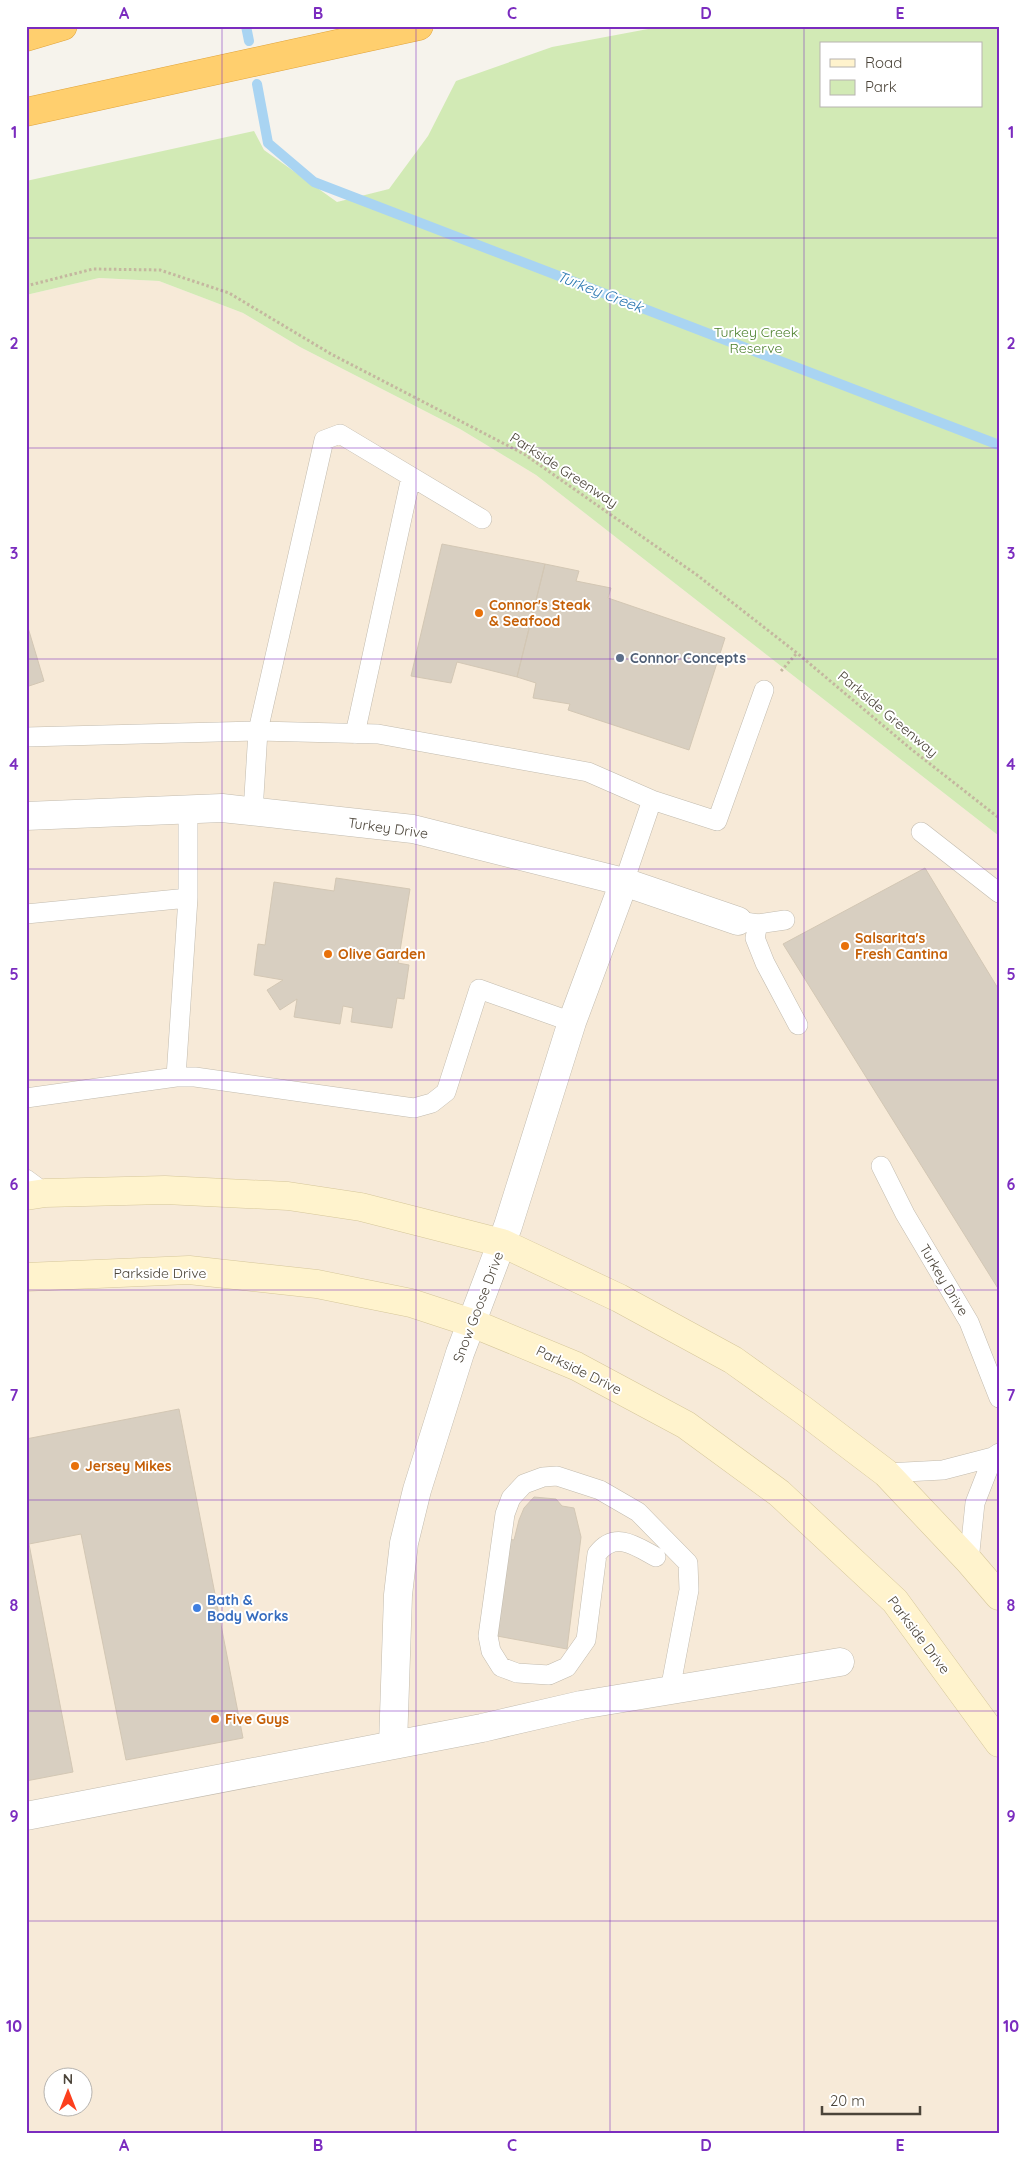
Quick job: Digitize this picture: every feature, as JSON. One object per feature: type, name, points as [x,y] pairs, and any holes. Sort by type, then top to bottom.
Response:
[{"type":"highway","points":[[26,37],[63,26]]},
{"type":"highway","points":[[26,112],[419,26]]},
{"type":"street","name":"Turkey Drive","points":[[26,816],[222,808],[413,829],[624,882],[748,922]]},
{"type":"street","name":"Snow Goose Drive","points":[[393,1744],[398,1595],[404,1543],[417,1490],[460,1353],[502,1243],[572,1022],[624,882]]},
{"type":"street","points":[[32,1189],[165,1190],[288,1196],[360,1207],[502,1243],[619,1298],[733,1360],[804,1410],[886,1473],[969,1560],[999,1596]]},
{"type":"street","name":"Parkside Drive","points":[[26,1277],[189,1270],[317,1284],[411,1304],[472,1323],[576,1366],[686,1425],[779,1493],[895,1601],[999,1743]]},
{"type":"street","points":[[26,1816],[482,1728],[581,1705],[840,1662]]},
{"type":"lane","points":[[253,812],[258,732],[324,440],[340,434],[482,519]]},
{"type":"lane","points":[[355,734],[411,477]]},
{"type":"lane","points":[[26,737],[258,732],[378,734],[588,772],[652,800],[717,821],[764,690]]},
{"type":"lane","points":[[624,882],[652,800]]},
{"type":"lane","points":[[176,1077],[188,898],[188,809]]},
{"type":"lane","points":[[922,832],[999,894]]},
{"type":"lane","points":[[26,914],[188,898]]},
{"type":"lane","points":[[784,920],[748,922],[765,963],[798,1025]]},
{"type":"lane","points":[[26,1098],[176,1077],[194,1077],[414,1108],[432,1103],[446,1092],[479,988],[572,1022]]},
{"type":"lane","name":"Turkey Drive","points":[[880,1166],[905,1214],[969,1322],[999,1398]]},
{"type":"lane","points":[[886,1473],[943,1470],[996,1455]]},
{"type":"lane","points":[[969,1560],[975,1503],[996,1455]]},
{"type":"lane","points":[[656,1557],[631,1543],[616,1542],[604,1545],[597,1554],[586,1640],[568,1667],[548,1675],[517,1673],[501,1667],[491,1651],[488,1636],[505,1514],[511,1498],[524,1484],[543,1477],[557,1476],[600,1490],[638,1512],[688,1563],[689,1590],[670,1690]]},
{"type":"path","name":"Parkside Greenway","points":[[26,286],[93,269],[160,270],[229,293],[332,354],[524,454],[697,574],[797,653],[911,749],[999,818]]},
{"type":"shaded area","points":[[99,278],[159,281],[243,313],[300,347],[460,429],[536,475],[999,836],[999,2133],[26,2133],[26,295]]},
{"type":"green space","name":"Turkey Creek Reserve","points":[[664,26],[999,26],[999,836],[536,475],[460,429],[300,347],[243,313],[159,281],[99,278],[26,295],[26,181],[254,131],[264,150],[337,202],[389,189],[428,136],[456,81],[552,47]]},
{"type":"building","name":"Connor's Steak & Seafood","points":[[442,544],[545,564],[517,677],[457,662],[451,683],[411,676]]},
{"type":"building","name":"Connor Concepts","points":[[545,564],[579,571],[576,581],[611,588],[608,598],[725,638],[689,750],[568,710],[570,704],[533,698],[536,683],[517,677]]},
{"type":"building","points":[[26,621],[44,681],[26,687]]},
{"type":"building","points":[[925,868],[999,990],[999,1290],[783,944]]},
{"type":"building","name":"Olive Garden","points":[[336,878],[410,889],[398,963],[409,965],[404,999],[397,998],[392,1028],[351,1022],[353,1008],[343,1006],[340,1024],[294,1017],[297,999],[280,1010],[267,990],[283,980],[254,975],[258,944],[265,945],[274,882],[334,891]]},
{"type":"building","points":[[179,1409],[243,1738],[126,1760],[81,1534],[29,1544],[73,1772],[26,1781],[26,1439]]},
{"type":"building","points":[[534,1497],[556,1499],[562,1506],[574,1508],[581,1537],[567,1649],[497,1636],[508,1539],[514,1540],[524,1508]]},
{"type":"waterway","name":"Turkey Creek","points":[[246,26],[249,41]]},
{"type":"waterway","name":"Turkey Creek","points":[[257,84],[268,143],[314,182],[999,445]]},
{"type":"place","name":"Connor's Steak & Seafood","points":[[479,613]]},
{"type":"place","name":"Connor Concepts","points":[[620,658]]},
{"type":"place","name":"Salsarita's Fresh Cantina","points":[[845,946]]},
{"type":"place","name":"Olive Garden","points":[[328,954]]},
{"type":"place","name":"Jersey Mikes","points":[[75,1466]]},
{"type":"place","name":"Bath & Body Works","points":[[197,1608]]},
{"type":"place","name":"Five Guys","points":[[215,1719]]}]
